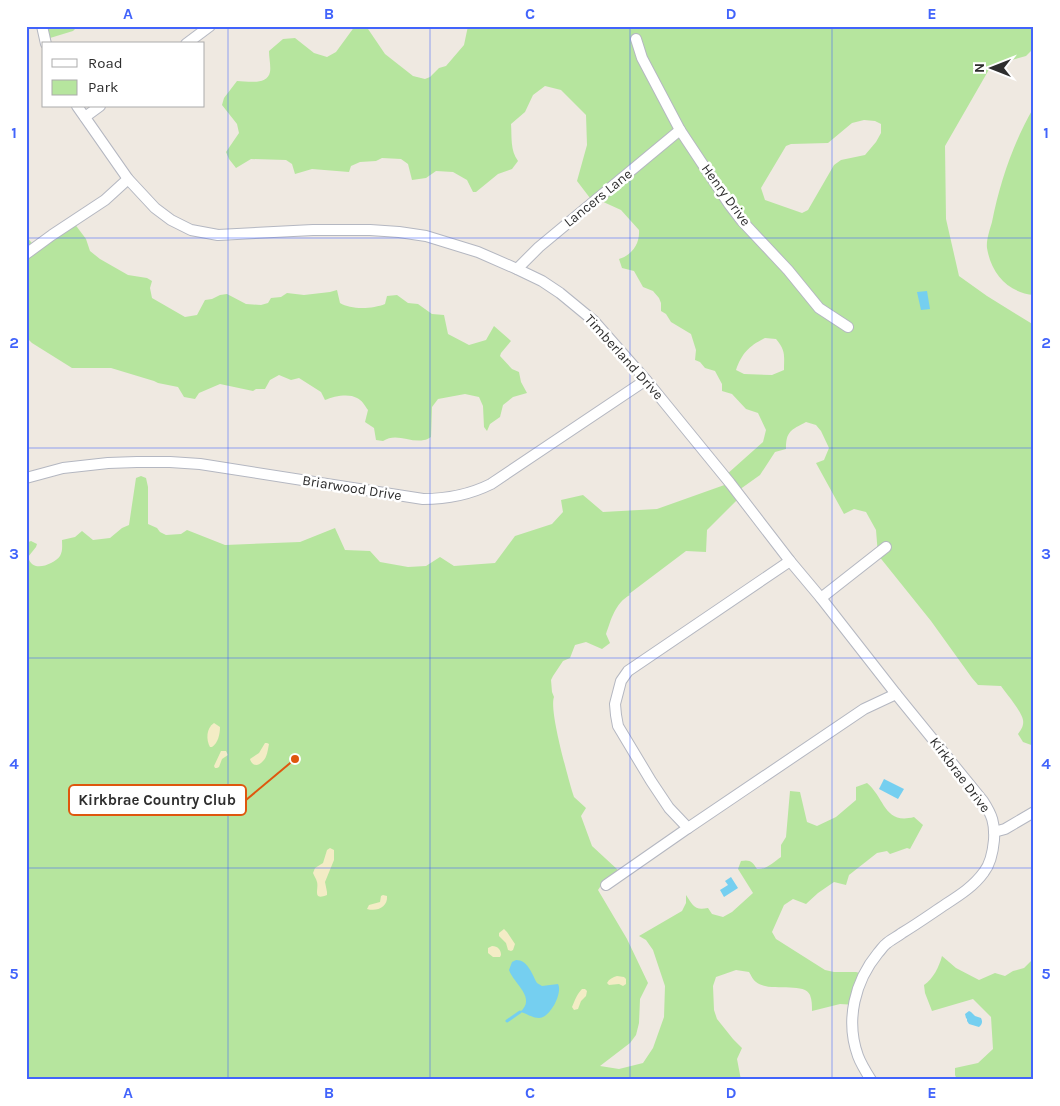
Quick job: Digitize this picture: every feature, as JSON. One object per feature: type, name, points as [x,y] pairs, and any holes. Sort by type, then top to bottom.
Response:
[{"type":"street","points":[[42,26],[46,42]]},
{"type":"street","points":[[189,42],[210,26]]},
{"type":"street","name":"Henry Drive","points":[[636,39],[642,58],[680,130],[729,204],[819,308],[848,327]]},
{"type":"street","name":"Timberland Drive","points":[[78,108],[128,178],[155,208],[170,220],[191,230],[218,235],[313,230],[399,232],[450,242],[478,252],[542,281],[578,307],[606,334],[646,380],[730,483],[790,561],[822,598],[896,694]]},
{"type":"street","points":[[85,117],[97,108]]},
{"type":"street","name":"Lancers Lane","points":[[517,269],[546,241],[680,130]]},
{"type":"street","points":[[26,254],[105,200],[128,178]]},
{"type":"street","name":"Briarwood Drive","points":[[26,478],[63,468],[136,462],[185,462],[423,499],[451,498],[478,491],[491,484],[646,380]]},
{"type":"street","points":[[822,598],[886,547]]},
{"type":"street","points":[[688,828],[669,808],[618,726],[615,704],[621,681],[628,671],[790,561]]},
{"type":"street","points":[[606,885],[864,709],[896,694]]},
{"type":"street","name":"Kirkbrae Drive","points":[[871,1080],[858,1058],[852,1031],[854,1004],[862,976],[886,944],[964,892],[977,881],[985,871],[993,851],[994,832],[991,813],[896,694]]},
{"type":"street","points":[[994,832],[1005,830],[1034,812]]},
{"type":"green space","points":[[47,26],[78,26],[73,31],[50,38]]},
{"type":"green space","points":[[355,26],[366,26],[385,54],[413,76],[425,79],[430,77],[439,68],[446,66],[464,45],[468,26],[1034,26],[1034,48],[1026,56],[991,66],[945,146],[946,219],[959,276],[1034,325],[1034,746],[1023,742],[1018,734],[1023,726],[1022,717],[1001,686],[978,685],[931,621],[878,555],[876,530],[866,512],[854,509],[844,514],[816,463],[824,460],[829,448],[816,425],[806,422],[793,429],[788,435],[786,449],[775,452],[760,475],[739,490],[726,475],[763,442],[766,430],[758,413],[746,409],[732,394],[722,391],[722,384],[715,371],[705,368],[700,362],[695,360],[696,350],[691,334],[671,322],[666,314],[661,311],[659,298],[653,291],[643,287],[634,271],[622,268],[619,259],[628,255],[637,244],[639,230],[621,210],[599,200],[593,202],[577,181],[587,145],[586,115],[561,90],[545,86],[533,95],[525,112],[511,124],[513,148],[518,161],[512,169],[498,174],[476,192],[473,192],[467,180],[453,172],[436,171],[426,178],[412,180],[408,164],[401,159],[382,158],[376,161],[360,162],[351,166],[349,172],[312,169],[295,174],[292,164],[286,160],[251,159],[236,168],[226,152],[239,133],[237,124],[222,105],[224,98],[237,81],[256,82],[265,79],[270,72],[269,51],[283,39],[295,38],[314,53],[327,57],[336,52]],"holes":[[[864,120],[875,121],[881,124],[881,133],[876,142],[865,155],[841,160],[834,165],[808,210],[802,213],[765,200],[761,188],[786,146],[791,144],[828,143],[852,123]],[[765,338],[776,339],[781,347],[784,353],[784,370],[772,375],[744,374],[736,370],[747,351]]]},
{"type":"green space","points":[[1034,107],[1034,295],[1016,290],[1002,280],[992,266],[987,245],[999,192],[1008,163]]},
{"type":"green space","points":[[74,223],[86,239],[90,251],[128,275],[147,278],[152,281],[150,288],[152,298],[185,317],[197,315],[205,300],[220,295],[227,294],[246,304],[261,305],[268,303],[271,298],[281,297],[287,293],[304,295],[337,290],[340,303],[356,308],[380,306],[385,304],[387,296],[397,295],[408,303],[418,304],[432,314],[444,315],[448,334],[469,345],[486,340],[494,326],[511,341],[500,356],[512,369],[519,372],[521,382],[527,393],[513,397],[503,405],[500,417],[490,424],[487,431],[484,427],[483,406],[479,397],[465,394],[438,399],[432,407],[431,437],[426,440],[419,441],[393,437],[383,441],[376,440],[374,428],[365,422],[368,410],[359,399],[346,395],[325,400],[321,392],[299,378],[291,380],[279,375],[270,380],[265,389],[253,391],[220,384],[199,393],[195,399],[184,397],[178,387],[158,383],[111,368],[72,368],[32,343],[26,337],[26,236],[36,248]]},
{"type":"green space","points":[[141,476],[146,478],[148,487],[148,524],[166,535],[181,534],[187,530],[225,545],[300,542],[335,528],[345,550],[370,551],[380,562],[408,567],[426,566],[440,557],[454,566],[495,563],[515,536],[552,524],[563,512],[561,500],[583,495],[603,512],[657,509],[730,483],[740,497],[707,530],[706,552],[686,551],[629,594],[617,607],[612,618],[606,634],[610,643],[602,649],[586,642],[575,645],[570,658],[563,661],[551,680],[556,728],[574,797],[586,808],[581,816],[592,846],[618,870],[604,881],[598,890],[627,939],[648,983],[640,999],[639,1023],[636,1035],[630,1043],[600,1066],[619,1069],[643,1063],[653,1048],[664,1017],[665,986],[653,950],[646,940],[639,936],[682,911],[686,903],[686,895],[697,908],[708,908],[712,914],[723,917],[732,912],[753,893],[738,869],[741,861],[744,860],[753,863],[757,869],[760,869],[781,857],[781,845],[786,837],[790,791],[800,792],[807,822],[817,826],[836,817],[856,800],[856,787],[867,783],[891,814],[904,818],[914,817],[923,825],[910,849],[907,848],[890,854],[887,851],[877,853],[849,875],[846,885],[834,882],[806,904],[793,899],[784,905],[772,932],[776,939],[825,970],[856,972],[867,975],[857,1005],[840,1004],[812,1011],[810,995],[801,989],[762,985],[755,981],[749,972],[736,970],[716,977],[713,986],[714,1010],[717,1019],[742,1048],[737,1059],[741,1080],[26,1080],[26,543],[31,541],[37,544],[28,557],[32,564],[39,566],[47,565],[58,559],[62,552],[62,540],[75,537],[82,531],[93,540],[110,538],[129,525],[136,478]]},
{"type":"green space","points":[[942,956],[956,968],[979,980],[995,973],[1005,976],[1013,971],[1024,968],[1034,958],[1034,1080],[957,1080],[955,1068],[978,1063],[993,1049],[991,1017],[973,999],[932,1011],[924,985],[935,972]]},
{"type":"sand","points":[[214,723],[220,727],[220,733],[216,743],[210,747],[208,741],[209,728]]},
{"type":"sand","points":[[265,743],[269,744],[265,758],[259,764],[254,764],[250,759],[259,753]]},
{"type":"sand","points":[[221,751],[226,751],[228,755],[222,759],[219,767],[215,768],[214,766]]},
{"type":"sand","points":[[330,848],[334,850],[334,860],[325,882],[327,895],[319,896],[317,893],[317,882],[313,873],[315,868],[323,863],[327,850]]},
{"type":"sand","points":[[383,895],[387,896],[384,906],[378,909],[367,909],[369,905],[380,902]]},
{"type":"sand","points":[[504,929],[515,944],[511,951],[508,950],[506,943],[499,936],[499,933]]},
{"type":"sand","points":[[492,946],[500,950],[500,957],[493,957],[488,953],[488,948]]},
{"type":"sand","points":[[617,976],[624,977],[626,984],[623,986],[619,984],[609,985],[607,983],[611,978]]},
{"type":"sand","points":[[582,989],[587,991],[586,996],[581,1001],[578,1009],[574,1010],[572,1007]]},
{"type":"water","points":[[927,291],[930,309],[921,310],[917,292]]},
{"type":"water","points":[[884,779],[904,789],[898,799],[879,789]]},
{"type":"water","points":[[731,877],[738,888],[724,897],[720,890],[728,885],[725,881]]},
{"type":"water","points":[[516,960],[527,965],[537,983],[542,986],[558,984],[559,993],[557,999],[551,1010],[543,1017],[536,1018],[520,1012],[525,1007],[525,996],[509,970],[512,962]]},
{"type":"water","points":[[969,1011],[981,1018],[982,1023],[979,1027],[969,1024],[967,1021],[965,1014]]},
{"type":"waterway","points":[[507,1021],[520,1012]]},
{"type":"place","name":"Kirkbrae Country Club","points":[[295,759]]}]
